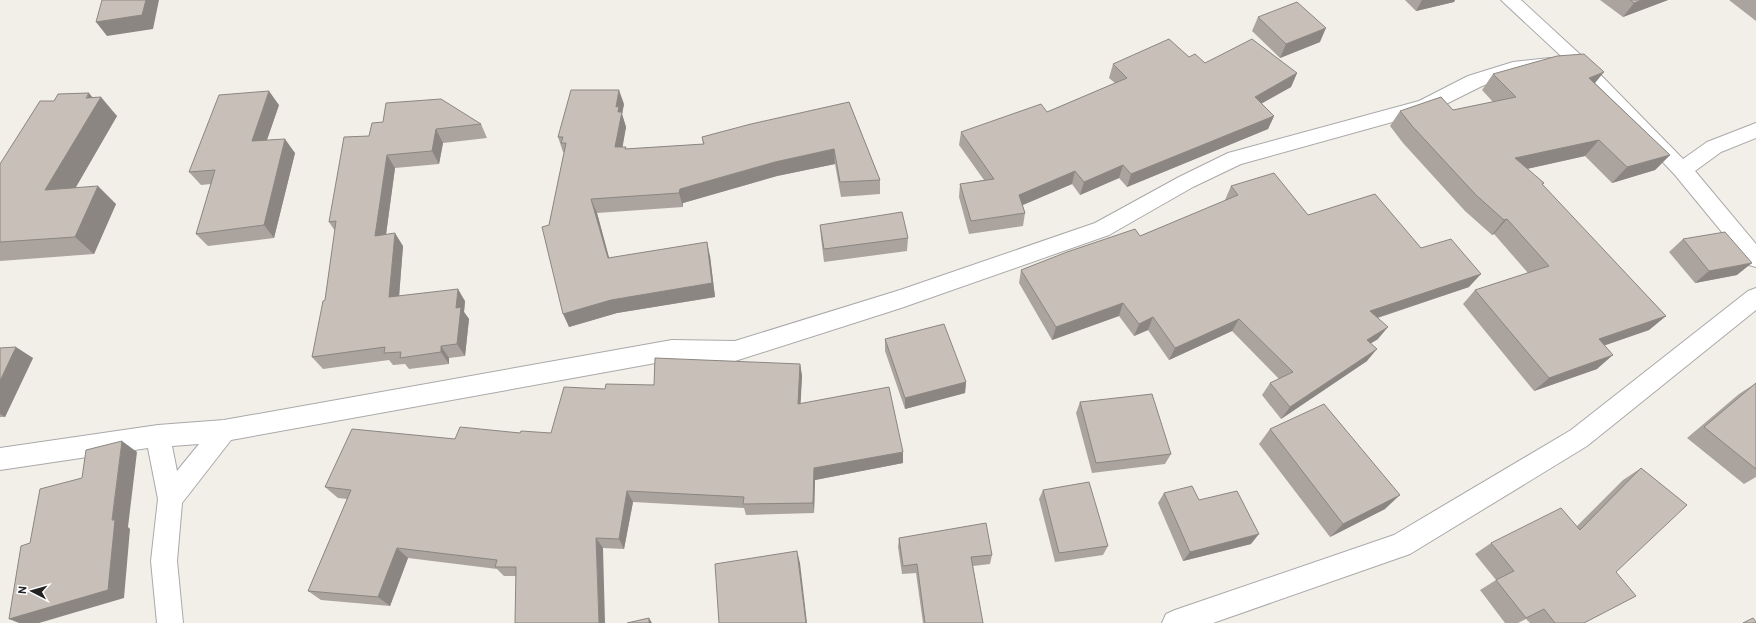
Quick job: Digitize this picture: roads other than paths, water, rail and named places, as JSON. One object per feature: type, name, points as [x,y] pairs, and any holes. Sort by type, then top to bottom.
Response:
[{"type":"street","points":[[1510,0],[1579,63],[1682,170],[1756,259]]},
{"type":"street","points":[[0,459],[158,436],[224,431],[672,350],[735,351],[902,299],[1102,229],[1186,182],[1236,158],[1425,106],[1475,81],[1519,66],[1579,63]]},
{"type":"street","points":[[1682,170],[1714,147],[1756,130]]},
{"type":"street","points":[[1175,623],[1401,545],[1579,438],[1756,297]]},
{"type":"street","points":[[170,499],[224,431]]},
{"type":"street","points":[[158,436],[170,499],[164,561],[170,623]]}]
